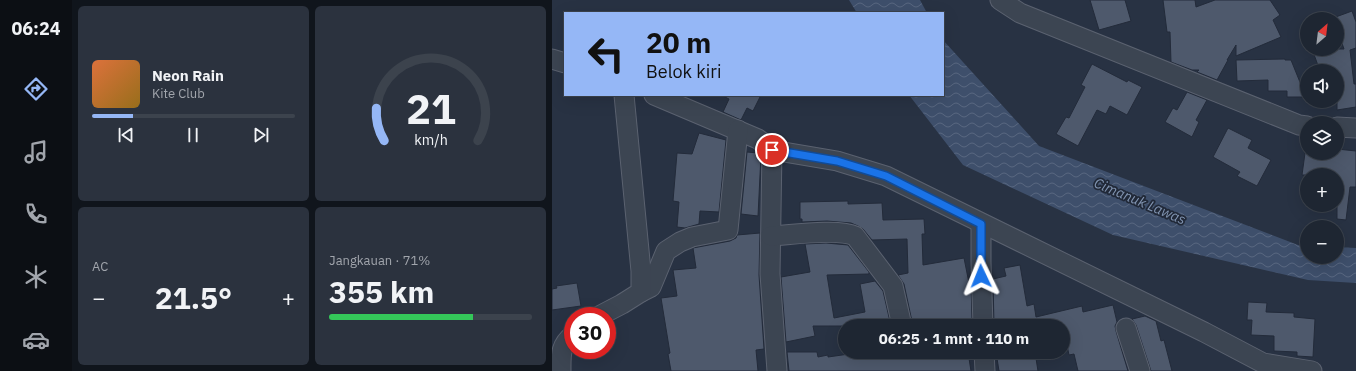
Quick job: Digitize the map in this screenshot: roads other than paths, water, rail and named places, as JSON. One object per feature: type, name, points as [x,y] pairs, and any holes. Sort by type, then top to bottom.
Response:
[{"type":"street","points":[[1000,0],[1028,16],[1300,125]]},
{"type":"street","points":[[552,58],[564,63]]},
{"type":"street","points":[[624,96],[641,271],[641,292]]},
{"type":"street","points":[[656,96],[758,139],[772,150],[837,161],[886,176],[981,224],[1204,332],[1270,367],[1312,371]]},
{"type":"street","points":[[1344,127],[1356,128]]},
{"type":"street","points":[[616,307],[651,287],[666,251],[680,242],[692,237],[728,230],[738,130]]},
{"type":"street","points":[[772,150],[770,274],[777,371]]},
{"type":"street","points":[[981,224],[983,319]]},
{"type":"street","points":[[770,236],[835,232],[849,233],[855,236],[893,286],[900,319]]},
{"type":"street","points":[[1126,328],[1140,371]]},
{"type":"street","points":[[561,371],[561,356],[564,345]]},
{"type":"street","points":[[984,359],[985,371]]},
{"type":"water","points":[[849,0],[920,0],[926,12],[856,12]]},
{"type":"water","name":"Cimanuk Lawas","points":[[944,41],[1039,146],[1300,245],[1300,264],[1344,264],[1344,247],[1356,248],[1356,283],[1308,280],[1113,235],[963,165],[910,96],[944,96]]}]
